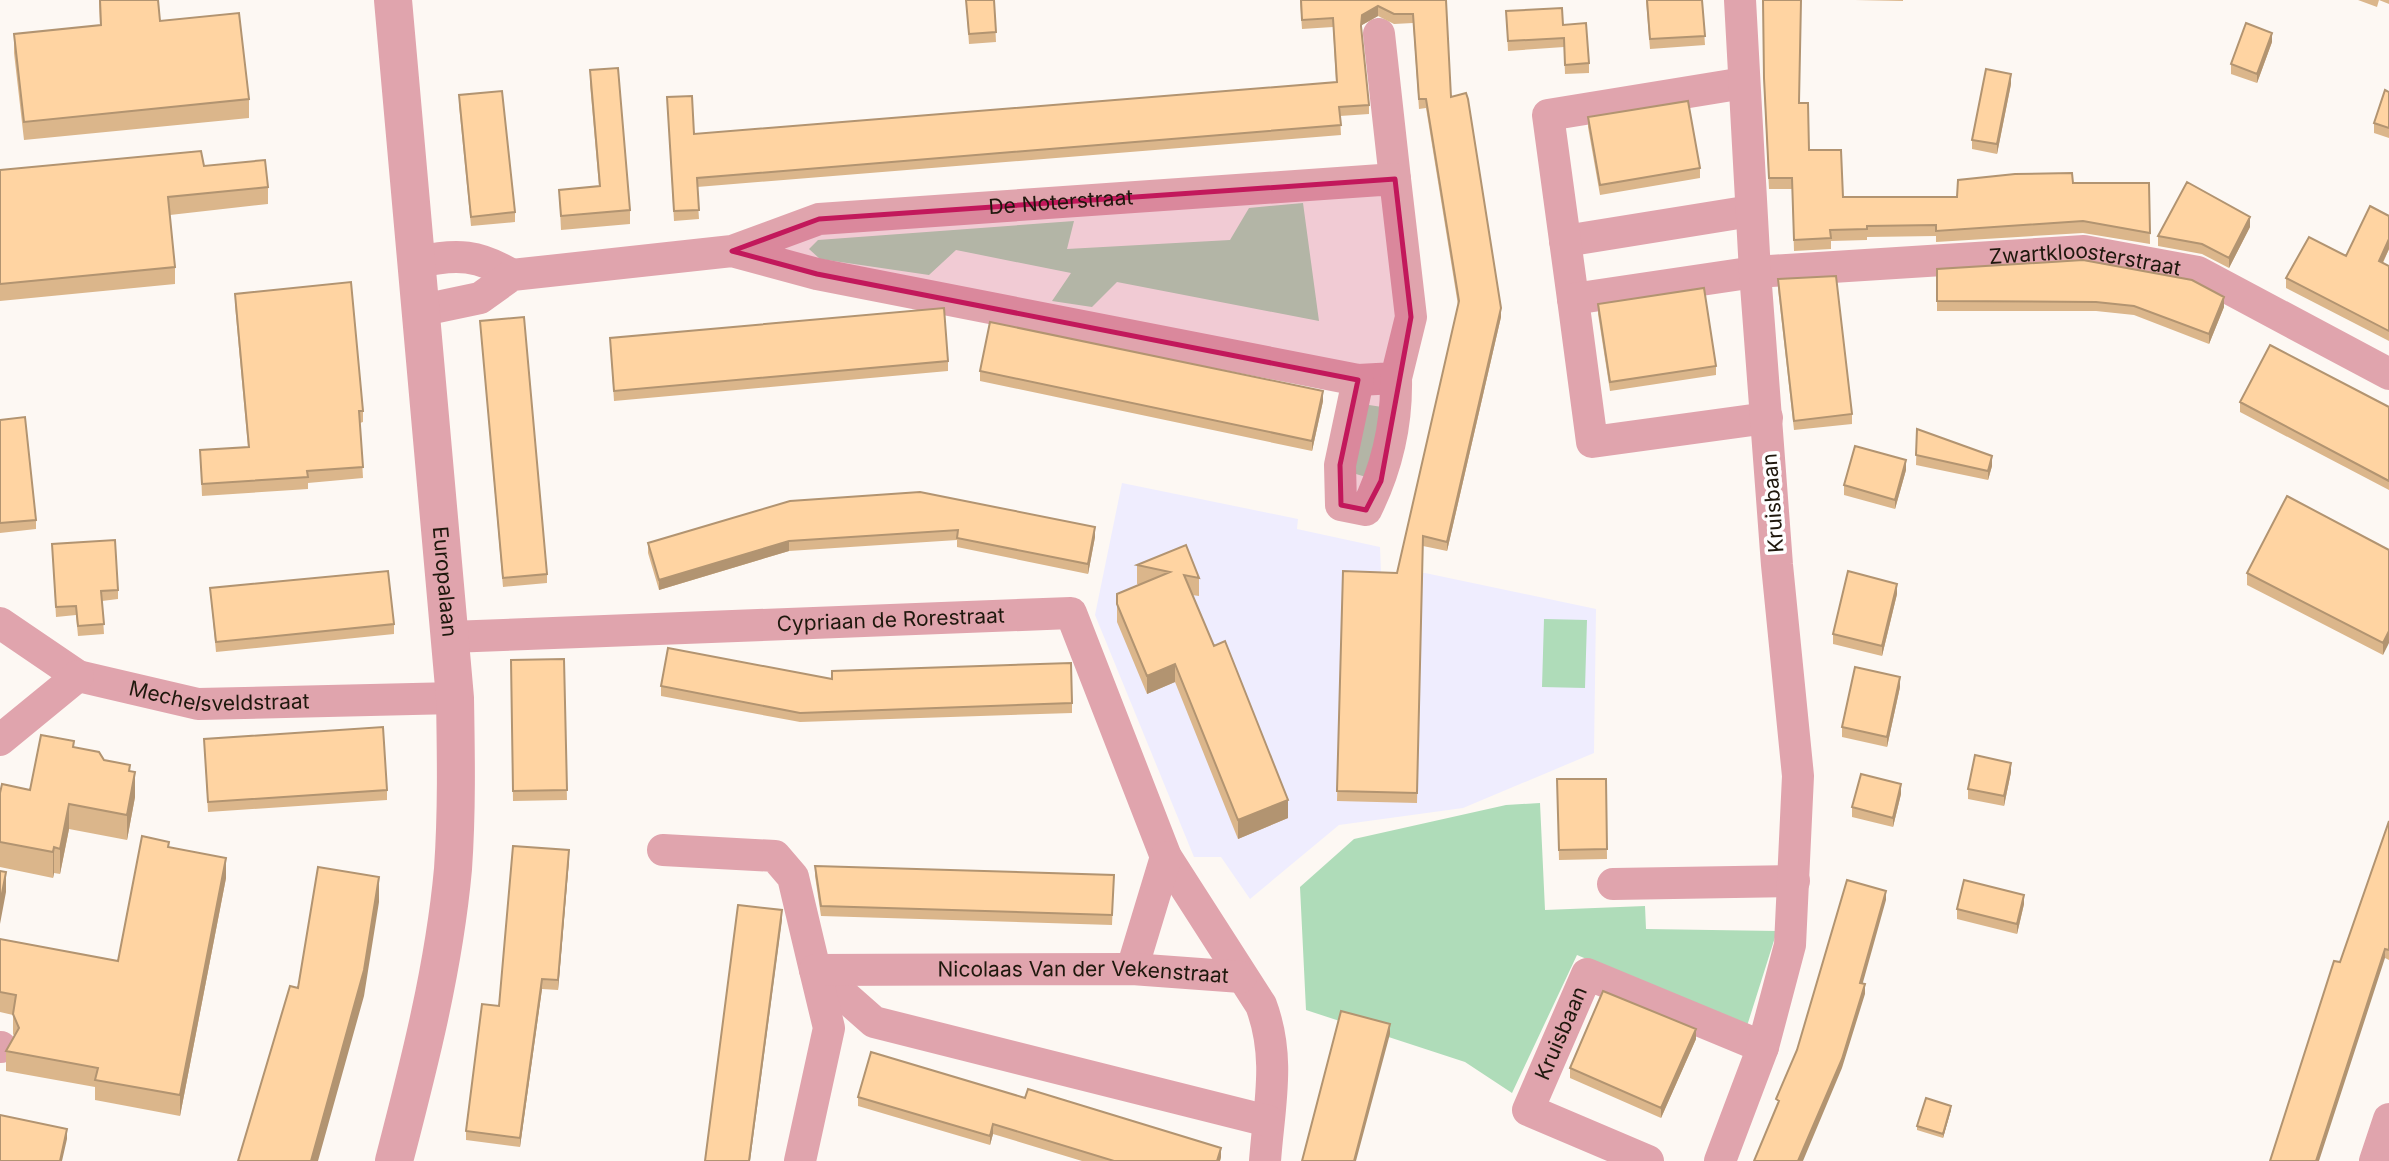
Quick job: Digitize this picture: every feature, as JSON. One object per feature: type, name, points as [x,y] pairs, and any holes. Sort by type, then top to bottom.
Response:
[{"type":"street","name":"Europalaan","points":[[393,0],[419,261],[455,698],[456,780],[451,882],[438,975],[394,1161]]},
{"type":"street","name":"Kruisbaan","points":[[1720,1161],[1763,1047],[1790,945],[1798,776],[1777,565],[1755,272],[1740,0]]},
{"type":"street","points":[[1358,380],[1340,464],[1341,505],[1366,510],[1381,481],[1397,412],[1396,378],[1410,317],[1379,34]]},
{"type":"street","points":[[1744,83],[1548,115],[1592,442],[1767,418]]},
{"type":"street","name":"De Noterstraat","points":[[423,310],[480,298],[512,275],[732,251],[819,219],[1395,179]]},
{"type":"street","points":[[1565,242],[1751,211]]},
{"type":"street","name":"De Noterstraat","points":[[732,251],[817,274],[1358,380],[1396,378]]},
{"type":"street","name":"Zwartkloosterstraat","points":[[1755,272],[2084,251],[2198,272],[2389,374]]},
{"type":"street","points":[[419,261],[446,256],[486,260],[512,275]]},
{"type":"street","points":[[1573,299],[1755,272]]},
{"type":"street","name":"Cypriaan de Rorestraat","points":[[450,637],[1071,614],[1166,857],[1241,977]]},
{"type":"street","name":"Mechelsveldstraat","points":[[0,623],[78,676],[198,704],[455,698]]},
{"type":"street","points":[[0,740],[78,676]]},
{"type":"street","points":[[663,850],[775,856],[793,877],[829,1028],[800,1161]]},
{"type":"street","points":[[1132,969],[1166,857]]},
{"type":"street","points":[[1613,884],[1794,881]]},
{"type":"street","name":"Nicolaas Van der Vekenstraat","points":[[815,970],[1132,969],[1241,977],[1261,1005],[1270,1029],[1275,1062],[1265,1161]]},
{"type":"street","points":[[815,970],[874,1022],[1268,1121]]},
{"type":"street","name":"Kruisbaan","points":[[1648,1161],[1528,1110],[1587,974],[1763,1047]]},
{"type":"street","points":[[2375,1161],[2389,1119]]},
{"type":"highlighted area","points":[[1395,179],[1411,317],[1381,481],[1366,510],[1341,505],[1340,465],[1358,380],[817,274],[732,251],[819,219]]},
{"type":"shaded area","points":[[1122,483],[1298,519],[1297,529],[1380,547],[1381,574],[1425,573],[1596,609],[1594,753],[1463,808],[1339,825],[1250,899],[1221,857],[1194,857],[1095,615]]},
{"type":"green space","points":[[1303,203],[1319,321],[1117,282],[1092,307],[1052,301],[1071,273],[956,250],[929,275],[820,259],[809,249],[818,240],[1074,221],[1067,249],[1230,240],[1249,208]]},
{"type":"green space","points":[[1369,405],[1382,407],[1386,422],[1366,477],[1356,474],[1352,447],[1359,421]]},
{"type":"green space","points":[[1544,619],[1587,620],[1585,688],[1542,687]]},
{"type":"green space","points":[[1540,803],[1545,910],[1645,906],[1646,929],[1777,931],[1747,1026],[1577,955],[1512,1093],[1465,1062],[1306,1010],[1300,887],[1354,839],[1506,805]]},
{"type":"building","points":[[100,0],[158,0],[160,21],[239,13],[249,99],[24,122],[14,34],[101,25]]},
{"type":"building","points":[[966,0],[994,0],[996,32],[969,34]]},
{"type":"building","points":[[1301,0],[1446,0],[1451,97],[1466,93],[1468,99],[1501,308],[1447,542],[1423,536],[1417,793],[1337,791],[1343,571],[1397,573],[1459,301],[1426,99],[1419,99],[1413,14],[1394,14],[1378,6],[1362,15],[1369,105],[1339,107],[1341,125],[697,178],[699,210],[674,211],[667,97],[692,96],[694,134],[1337,82],[1333,18],[1302,20]]},
{"type":"building","points":[[1647,0],[1702,0],[1705,36],[1650,39]]},
{"type":"building","points":[[1763,0],[1801,0],[1799,103],[1808,103],[1809,150],[1841,150],[1843,197],[1957,197],[1958,180],[2015,174],[2072,173],[2073,183],[2149,183],[2150,233],[2083,221],[1936,231],[1936,225],[1867,226],[1867,229],[1830,230],[1831,238],[1794,240],[1792,178],[1769,178]]},
{"type":"building","points":[[1562,8],[1563,25],[1586,23],[1589,63],[1565,65],[1564,38],[1508,41],[1506,11]]},
{"type":"building","points":[[2246,23],[2272,33],[2257,74],[2231,64]]},
{"type":"building","points":[[618,68],[630,210],[561,216],[559,190],[600,186],[590,70]]},
{"type":"building","points":[[1986,69],[2011,74],[1997,144],[1972,140]]},
{"type":"building","points":[[2385,90],[2389,92],[2389,128],[2374,123]]},
{"type":"building","points":[[502,91],[515,212],[471,217],[459,95]]},
{"type":"building","points":[[1688,101],[1700,168],[1600,185],[1588,117]]},
{"type":"building","points":[[201,151],[204,166],[265,160],[268,187],[168,197],[175,267],[0,284],[0,170]]},
{"type":"building","points":[[2187,182],[2250,217],[2229,258],[2202,244],[2158,236]]},
{"type":"building","points":[[2370,206],[2389,216],[2389,239],[2379,261],[2389,266],[2389,331],[2286,278],[2309,237],[2346,256]]},
{"type":"building","points":[[2083,260],[2192,280],[2224,297],[2209,334],[2134,306],[2096,302],[1937,301],[1937,269]]},
{"type":"building","points":[[1836,276],[1852,414],[1794,421],[1778,279]]},
{"type":"building","points":[[351,282],[363,411],[359,411],[363,467],[307,471],[308,477],[202,484],[200,450],[249,447],[235,294]]},
{"type":"building","points":[[1704,288],[1716,366],[1610,382],[1598,304]]},
{"type":"building","points":[[944,308],[948,361],[614,391],[610,338]]},
{"type":"building","points":[[524,317],[547,574],[503,578],[480,321]]},
{"type":"building","points":[[990,322],[1323,391],[1312,441],[980,371]]},
{"type":"building","points":[[2270,345],[2389,407],[2389,481],[2240,402]]},
{"type":"building","points":[[25,417],[36,520],[0,523],[0,420]]},
{"type":"building","points":[[1917,429],[1992,456],[1988,471],[1916,455]]},
{"type":"building","points":[[1855,446],[1906,460],[1895,500],[1844,485]]},
{"type":"building","points":[[920,492],[1095,527],[1088,564],[957,538],[958,530],[789,541],[659,580],[648,543],[790,501]]},
{"type":"building","points":[[2287,496],[2389,550],[2389,631],[2383,643],[2247,573]]},
{"type":"building","points":[[115,540],[118,590],[101,591],[104,624],[78,626],[76,606],[56,607],[52,544]]},
{"type":"building","points":[[1186,545],[1199,578],[1184,575],[1214,646],[1225,641],[1288,800],[1238,820],[1175,664],[1147,676],[1117,604],[1117,594],[1170,572],[1137,565]]},
{"type":"building","points":[[388,571],[394,624],[216,642],[210,588]]},
{"type":"building","points":[[1848,571],[1897,584],[1882,646],[1833,634]]},
{"type":"building","points":[[668,648],[832,679],[832,671],[1071,663],[1072,703],[800,713],[661,686]]},
{"type":"building","points":[[564,659],[567,790],[513,791],[511,660]]},
{"type":"building","points":[[1855,667],[1900,677],[1887,737],[1842,727]]},
{"type":"building","points":[[383,727],[387,790],[208,802],[204,739]]},
{"type":"building","points":[[41,735],[74,741],[73,747],[99,752],[104,760],[130,765],[129,771],[135,772],[127,815],[69,804],[60,849],[54,847],[53,852],[0,842],[2,784],[30,790]]},
{"type":"building","points":[[1975,755],[2011,763],[2004,796],[1968,789]]},
{"type":"building","points":[[1861,774],[1901,784],[1893,818],[1852,807]]},
{"type":"building","points":[[1557,779],[1606,779],[1607,849],[1559,850]]},
{"type":"building","points":[[2389,821],[2389,950],[2385,949],[2316,1161],[2270,1161],[2334,961],[2340,962]]},
{"type":"building","points":[[142,836],[169,842],[168,847],[226,858],[180,1095],[95,1080],[98,1068],[6,1051],[19,1028],[13,1014],[16,995],[0,992],[0,939],[118,961]]},
{"type":"building","points":[[513,846],[569,850],[558,980],[542,979],[520,1138],[466,1131],[482,1004],[499,1006]]},
{"type":"building","points":[[815,866],[1114,875],[1112,915],[821,906]]},
{"type":"building","points":[[318,867],[379,877],[364,970],[311,1161],[238,1161],[290,986],[298,988]]},
{"type":"building","points":[[0,871],[6,872],[0,904]]},
{"type":"building","points":[[1847,880],[1886,891],[1860,983],[1865,984],[1842,1059],[1798,1161],[1754,1161],[1797,1050]]},
{"type":"building","points":[[1964,880],[2024,895],[2017,924],[1957,909]]},
{"type":"building","points":[[738,905],[782,910],[749,1161],[705,1161]]},
{"type":"building","points":[[1603,991],[1696,1029],[1661,1108],[1570,1068]]},
{"type":"building","points":[[1341,1011],[1390,1024],[1354,1161],[1302,1161]]},
{"type":"building","points":[[871,1052],[1025,1098],[1028,1089],[1221,1148],[1217,1161],[1114,1161],[993,1124],[990,1136],[858,1097]]},
{"type":"building","points":[[1926,1098],[1951,1106],[1943,1134],[1917,1126]]},
{"type":"building","points":[[0,1115],[67,1129],[60,1161],[0,1161]]}]
